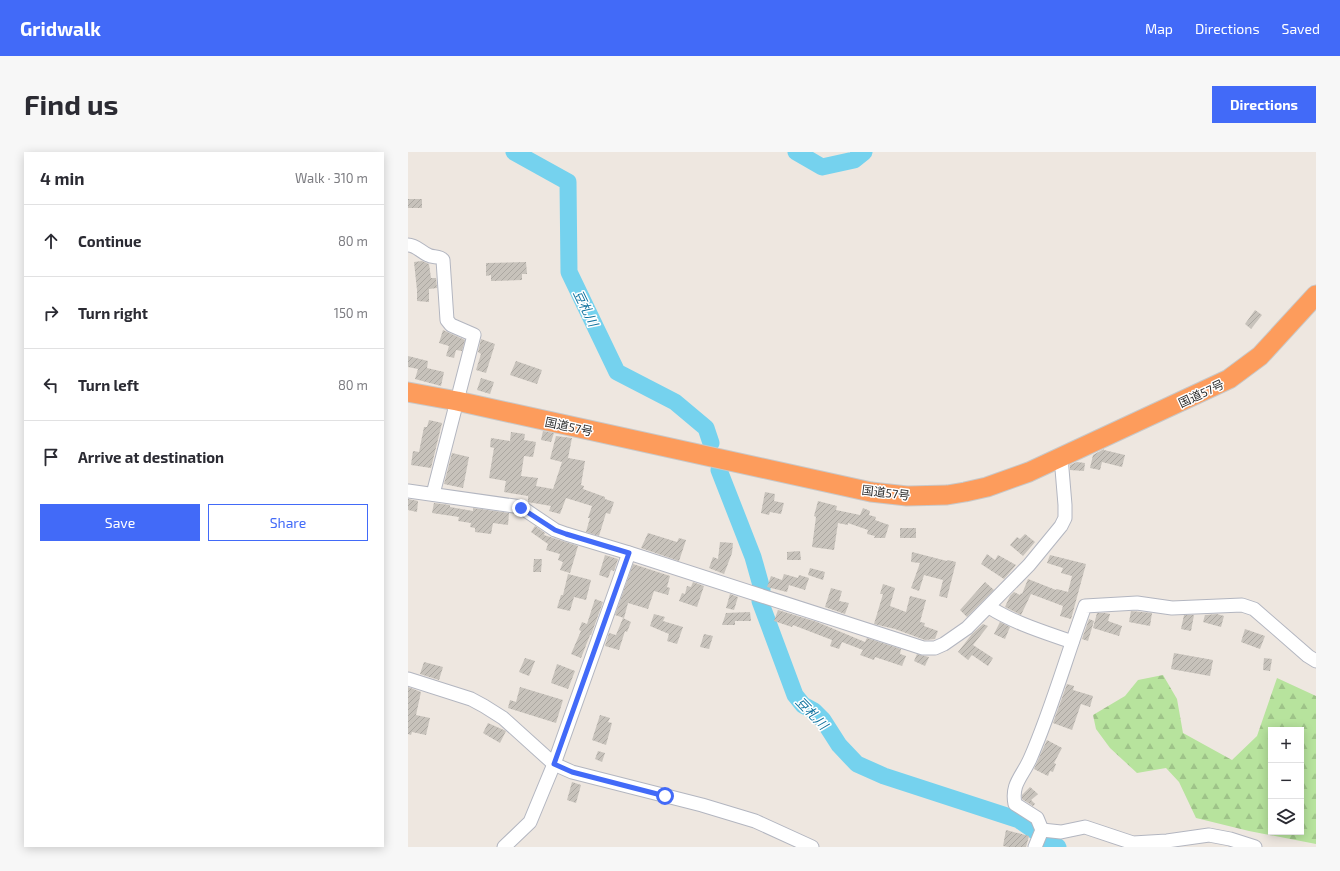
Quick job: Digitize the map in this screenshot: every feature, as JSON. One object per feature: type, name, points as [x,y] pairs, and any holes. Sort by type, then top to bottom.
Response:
[{"type":"highway","name":"国道57号","points":[[408,392],[870,492],[928,496],[965,492],[1005,481],[1062,457],[1229,379],[1260,356],[1313,302]]},
{"type":"street","points":[[408,245],[413,246],[429,256],[440,257],[443,260],[447,320],[451,325],[474,335],[433,494]]},
{"type":"street","points":[[408,491],[521,508],[560,532],[923,648],[936,648],[966,628],[989,606],[1030,565],[1061,526],[1065,518],[1062,457]]},
{"type":"street","points":[[504,847],[530,822],[554,764],[629,553]]},
{"type":"street","points":[[1034,847],[1042,830],[1037,818],[1015,804],[1013,794],[1016,784],[1023,774],[1059,686],[1072,642],[1086,606],[1137,603],[1172,608],[1242,605],[1254,609],[1308,656],[1316,661]]},
{"type":"street","points":[[989,606],[998,613],[1020,623],[1072,642]]},
{"type":"street","points":[[408,680],[471,699],[484,706],[503,718],[554,764],[572,772],[702,805],[755,821],[812,847]]},
{"type":"street","points":[[1042,830],[1060,832],[1086,827],[1133,843],[1167,841],[1209,835],[1230,839],[1256,847]]},
{"type":"green space","points":[[1163,675],[1177,699],[1183,733],[1232,760],[1257,736],[1277,678],[1316,696],[1316,844],[1270,835],[1304,835],[1304,727],[1268,727],[1268,835],[1196,818],[1179,782],[1166,768],[1137,773],[1110,748],[1096,729],[1093,715],[1125,696],[1138,680]]},
{"type":"building","points":[[408,199],[422,199],[422,208],[408,208]]},
{"type":"building","points":[[422,261],[429,264],[431,278],[436,278],[437,288],[429,289],[429,302],[417,301],[414,262]]},
{"type":"building","points":[[526,262],[527,274],[522,274],[522,280],[491,281],[491,275],[486,276],[486,263]]},
{"type":"building","points":[[1255,310],[1262,315],[1251,329],[1245,324]]},
{"type":"building","points":[[443,330],[465,340],[462,351],[456,350],[454,358],[446,356],[449,346],[439,343]]},
{"type":"building","points":[[481,339],[495,344],[486,373],[476,370],[481,354],[478,352]]},
{"type":"building","points":[[408,356],[428,361],[427,368],[444,372],[441,386],[415,379],[418,369],[408,367]]},
{"type":"building","points":[[516,361],[542,370],[537,384],[510,375]]},
{"type":"building","points":[[481,378],[494,382],[490,394],[477,390]]},
{"type":"building","points":[[429,420],[442,423],[431,468],[411,465],[413,451],[419,452],[424,427],[427,427]]},
{"type":"building","points":[[543,431],[554,433],[551,442],[541,440]]},
{"type":"building","points":[[511,432],[525,434],[524,440],[536,442],[533,457],[524,456],[521,476],[538,478],[536,486],[553,489],[562,462],[550,459],[556,436],[572,438],[568,458],[585,461],[581,485],[584,486],[583,489],[614,502],[610,514],[606,513],[599,536],[586,532],[592,506],[566,498],[560,514],[549,511],[551,506],[528,502],[528,496],[504,492],[506,481],[489,478],[494,448],[490,447],[491,438],[510,441]]},
{"type":"building","points":[[1104,449],[1125,455],[1122,467],[1102,462],[1100,470],[1090,468],[1093,455]]},
{"type":"building","points":[[452,453],[469,457],[463,488],[444,484]]},
{"type":"building","points":[[1077,462],[1085,463],[1084,471],[1070,470],[1070,465]]},
{"type":"building","points":[[765,492],[775,494],[774,501],[784,503],[781,514],[770,512],[769,515],[761,513]]},
{"type":"building","points":[[408,499],[418,501],[417,512],[408,510]]},
{"type":"building","points":[[818,501],[837,506],[836,510],[860,515],[863,508],[870,511],[869,515],[876,517],[875,520],[889,525],[885,538],[874,538],[875,536],[867,534],[868,530],[848,523],[848,525],[838,523],[834,550],[812,547],[816,517],[814,516]]},
{"type":"building","points":[[434,503],[450,505],[450,507],[473,511],[473,508],[509,513],[508,525],[493,523],[491,534],[475,532],[475,528],[470,527],[471,523],[458,521],[459,517],[432,513]]},
{"type":"building","points":[[535,526],[545,533],[544,535],[578,546],[570,573],[560,570],[563,562],[558,560],[560,554],[546,550],[548,544],[531,532]]},
{"type":"building","points":[[900,528],[916,528],[916,538],[900,538]]},
{"type":"building","points":[[648,533],[677,542],[679,538],[686,540],[679,561],[641,548]]},
{"type":"building","points":[[1025,534],[1035,542],[1023,556],[1010,545],[1017,537],[1020,539]]},
{"type":"building","points":[[720,542],[733,543],[732,553],[724,574],[709,568],[713,557],[718,559]]},
{"type":"building","points":[[800,551],[801,560],[787,560],[787,552]]},
{"type":"building","points":[[912,552],[956,562],[947,598],[939,596],[943,580],[924,575],[919,591],[911,588],[920,563],[911,562]]},
{"type":"building","points":[[987,554],[995,560],[998,555],[1016,565],[1004,579],[981,564]]},
{"type":"building","points":[[605,555],[618,559],[614,571],[611,570],[608,578],[599,575]]},
{"type":"building","points":[[1050,555],[1086,564],[1071,619],[1060,616],[1063,606],[1031,594],[1021,615],[1005,607],[1010,596],[1014,592],[1020,595],[1021,593],[1022,594],[1028,579],[1056,590],[1068,592],[1072,576],[1061,573],[1063,568],[1047,563]]},
{"type":"building","points":[[534,559],[542,559],[541,572],[533,572]]},
{"type":"building","points":[[633,564],[670,576],[667,587],[670,588],[668,595],[654,591],[648,609],[628,603],[624,618],[615,615]]},
{"type":"building","points":[[810,568],[825,572],[823,580],[808,575]]},
{"type":"building","points":[[568,574],[591,580],[586,600],[574,597],[570,611],[557,608],[561,595],[563,595]]},
{"type":"building","points":[[784,574],[798,578],[799,575],[809,578],[805,590],[789,585],[787,592],[767,587],[771,576],[782,580]]},
{"type":"building","points":[[693,582],[704,586],[697,607],[679,601],[682,593],[685,594],[687,586],[691,587]]},
{"type":"building","points":[[985,582],[994,590],[967,617],[960,610]]},
{"type":"building","points":[[883,584],[895,588],[890,606],[906,612],[910,596],[926,600],[920,622],[925,623],[924,626],[938,631],[935,639],[925,640],[895,629],[874,624],[883,594],[880,594]]},
{"type":"building","points":[[831,588],[842,591],[839,601],[849,603],[845,614],[825,607]]},
{"type":"building","points":[[730,594],[738,597],[734,610],[726,608]]},
{"type":"building","points":[[595,599],[603,602],[581,658],[571,654],[581,631],[579,630],[582,622],[587,624]]},
{"type":"building","points":[[778,610],[817,622],[865,642],[867,638],[901,649],[900,654],[906,656],[902,666],[875,657],[874,660],[860,655],[863,650],[842,642],[839,649],[830,646],[832,640],[793,625],[792,627],[774,621]]},
{"type":"building","points":[[1131,611],[1152,613],[1150,626],[1129,622]]},
{"type":"building","points":[[750,612],[751,621],[735,621],[735,625],[722,625],[726,613]]},
{"type":"building","points":[[1097,613],[1110,614],[1108,621],[1122,626],[1119,636],[1093,628]]},
{"type":"building","points":[[654,614],[665,617],[663,621],[683,627],[677,644],[667,641],[669,634],[650,626]]},
{"type":"building","points":[[1217,614],[1224,616],[1221,627],[1203,622],[1205,615]]},
{"type":"building","points":[[1184,615],[1194,615],[1191,631],[1181,629]]},
{"type":"building","points":[[623,618],[631,622],[627,632],[625,631],[619,650],[605,646],[609,633],[616,635]]},
{"type":"building","points":[[1089,619],[1094,621],[1088,641],[1082,639]]},
{"type":"building","points":[[1000,622],[1010,627],[1005,639],[994,634]]},
{"type":"building","points":[[983,624],[988,626],[973,645],[993,658],[988,666],[972,655],[968,660],[958,652],[972,634]]},
{"type":"building","points":[[1245,629],[1265,636],[1260,649],[1241,642]]},
{"type":"building","points":[[704,634],[713,636],[709,649],[700,647]]},
{"type":"building","points":[[1174,653],[1213,660],[1210,676],[1171,669]]},
{"type":"building","points":[[917,654],[929,657],[925,666],[914,661]]},
{"type":"building","points":[[525,658],[535,661],[529,676],[519,672]]},
{"type":"building","points":[[1264,658],[1272,659],[1270,671],[1263,670]]},
{"type":"building","points":[[424,662],[443,667],[439,680],[420,674]]},
{"type":"building","points":[[557,664],[575,671],[568,689],[551,683]]},
{"type":"building","points":[[1067,684],[1074,686],[1073,690],[1093,696],[1090,707],[1081,704],[1072,730],[1053,723]]},
{"type":"building","points":[[408,687],[421,692],[416,715],[430,718],[426,735],[412,732],[411,735],[408,734]]},
{"type":"building","points":[[520,687],[563,700],[556,723],[508,708],[510,700],[516,702]]},
{"type":"building","points":[[600,715],[610,718],[608,722],[612,723],[606,745],[592,740]]},
{"type":"building","points":[[488,723],[506,731],[500,743],[483,733]]},
{"type":"building","points":[[1047,740],[1062,748],[1054,763],[1056,764],[1053,772],[1050,771],[1048,776],[1034,769]]},
{"type":"building","points":[[598,751],[605,753],[602,762],[595,759]]},
{"type":"building","points":[[572,782],[581,785],[576,803],[567,800]]},
{"type":"building","points":[[1030,787],[1038,794],[1031,800],[1035,804],[1033,806],[1022,799],[1022,795]]},
{"type":"building","points":[[1006,830],[1029,836],[1026,847],[1003,846]]},
{"type":"waterway","name":"豆札川","points":[[514,152],[568,182],[569,272],[617,372],[675,402],[706,428],[711,443]]},
{"type":"waterway","points":[[796,152],[822,167],[854,160],[864,152]]},
{"type":"waterway","name":"豆札川","points":[[719,470],[753,557],[762,589],[760,601],[795,695],[803,705],[814,711],[823,720],[839,745],[857,764],[884,776],[1019,820],[1058,847]]},
{"type":"route","points":[[521,508],[530,512],[555,530],[629,553],[554,764],[572,772],[665,796]]}]
